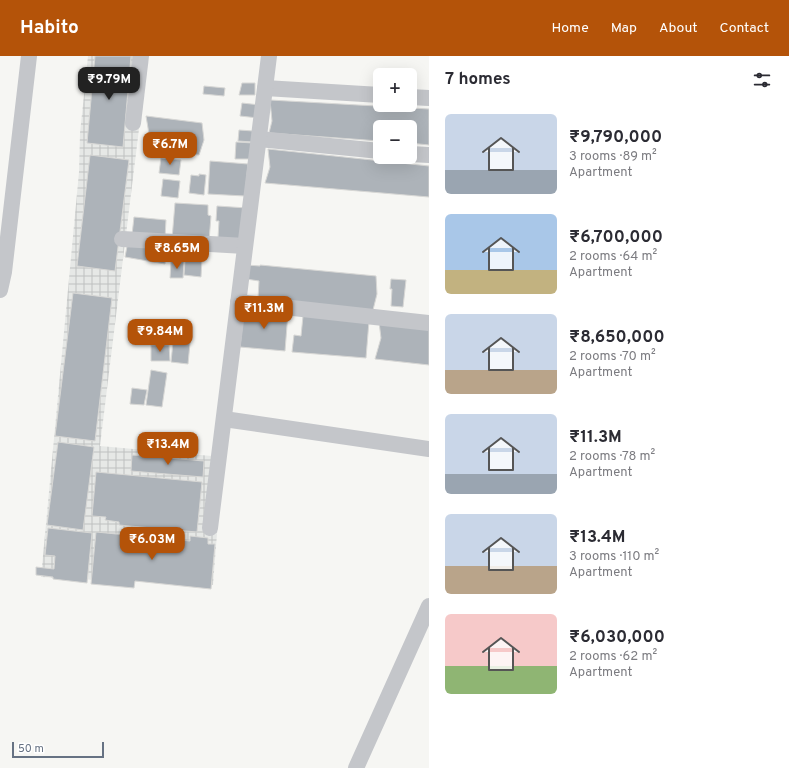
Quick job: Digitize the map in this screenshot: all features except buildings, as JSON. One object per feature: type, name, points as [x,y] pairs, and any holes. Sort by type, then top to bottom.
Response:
[{"type":"street","points":[[0,290],[4,272],[29,56]]},
{"type":"street","points":[[133,123],[141,56]]},
{"type":"street","points":[[210,528],[269,56]]},
{"type":"street","points":[[265,88],[373,95]]},
{"type":"street","points":[[417,97],[429,98]]},
{"type":"street","points":[[259,138],[373,150]]},
{"type":"street","points":[[417,155],[429,156]]},
{"type":"street","points":[[122,239],[245,246]]},
{"type":"street","points":[[238,302],[429,323]]},
{"type":"street","points":[[224,419],[429,449]]},
{"type":"street","points":[[356,768],[429,606]]},
{"type":"shaded area","points":[[88,56],[148,56],[100,446],[223,457],[213,585],[41,577],[79,172],[80,133]]}]
